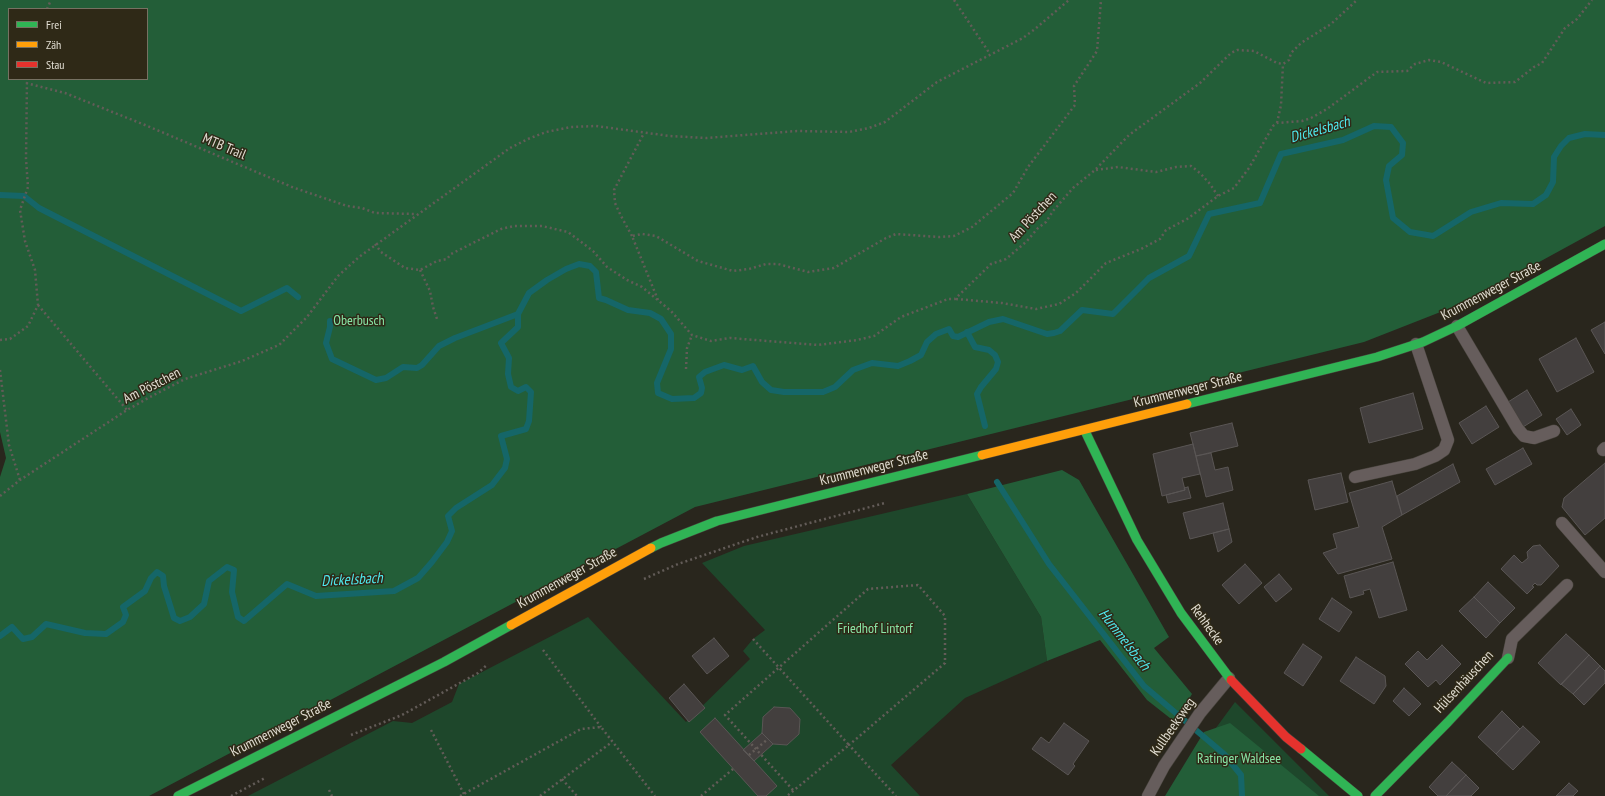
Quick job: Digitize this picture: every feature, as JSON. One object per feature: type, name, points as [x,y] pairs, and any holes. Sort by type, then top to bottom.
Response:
[{"type":"main road","name":"Krummenweger Straße","points":[[178,796],[444,662],[661,543],[717,521],[1377,357],[1416,344],[1456,326],[1605,244]]},
{"type":"main road","name":"Rehhecke","points":[[1084,431],[1137,540],[1181,613],[1229,678],[1286,737],[1358,796]]},
{"type":"main road","name":"Hülsenhäuschen","points":[[1375,796],[1448,722],[1508,658]]},
{"type":"lane","points":[[1456,326],[1518,429],[1524,436],[1534,438],[1554,431]]},
{"type":"lane","points":[[1355,477],[1415,464],[1435,456],[1444,450],[1448,440],[1416,344]]},
{"type":"lane","points":[[1562,523],[1605,572]]},
{"type":"lane","name":"Hülsenhäuschen","points":[[1508,658],[1512,639],[1566,585]]},
{"type":"lane","name":"Kullbeeksweg","points":[[1148,796],[1164,766],[1200,713],[1229,678]]},
{"type":"path","points":[[954,0],[990,54]]},
{"type":"path","name":"Am Pöstchen","points":[[0,496],[20,480],[127,410],[185,379],[242,361],[279,345],[307,317],[338,276],[358,256],[510,148],[528,139],[546,132],[571,127],[596,126],[644,133],[706,138],[797,131],[849,132],[869,128],[885,122],[937,82],[1030,34],[1069,0]]},
{"type":"path","points":[[632,236],[642,234],[656,236],[698,261],[733,271],[749,270],[766,264],[778,264],[808,272],[834,268],[886,238],[896,234],[939,238],[954,236],[972,227],[1013,193],[1028,167],[1075,105],[1074,86],[1096,50],[1101,0]]},
{"type":"path","points":[[1277,123],[1281,105],[1283,64],[1289,60],[1291,53],[1301,43],[1331,24],[1357,0]]},
{"type":"path","points":[[375,244],[381,252],[405,268],[420,270],[437,261],[447,259],[451,254],[501,229],[514,226],[542,226],[568,232],[592,251],[607,267],[627,280],[642,287],[671,311],[692,335],[711,340],[730,338],[776,343],[818,345],[850,342],[874,336],[901,317],[948,299],[1002,303],[1036,309],[1059,304],[1076,293],[1106,263],[1141,249],[1160,239],[1166,230],[1187,220],[1218,196],[1234,188],[1249,168],[1273,126],[1277,123],[1311,118],[1333,105],[1377,72],[1407,70],[1416,64],[1429,60],[1440,62],[1486,83],[1516,82],[1534,67],[1542,64],[1565,28],[1577,19],[1592,0]]},
{"type":"path","name":"Am Pöstchen","points":[[955,299],[991,264],[1006,259],[1028,241],[1038,228],[1046,222],[1053,211],[1073,188],[1095,170],[1129,135],[1200,83],[1231,53],[1237,50],[1254,51],[1277,63],[1283,64]]},
{"type":"path","name":"MTB Trail","points":[[38,305],[35,270],[25,241],[20,210],[28,187],[26,159],[27,81],[65,93],[146,125],[292,187],[347,206],[362,208],[375,213],[417,214]]},
{"type":"path","points":[[644,133],[614,190],[615,203],[620,216],[632,236],[659,302]]},
{"type":"path","points":[[1095,170],[1118,167],[1156,172],[1176,166],[1191,166],[1210,184],[1218,196]]},
{"type":"path","points":[[420,270],[430,291],[437,319]]},
{"type":"path","points":[[0,340],[10,339],[28,326],[38,305],[127,410]]},
{"type":"path","points":[[686,369],[687,348],[692,335]]},
{"type":"path","points":[[0,370],[9,445],[20,480]]},
{"type":"path","points":[[643,579],[678,564],[757,537],[887,503]]},
{"type":"path","points":[[787,796],[945,663],[945,616],[918,585],[868,589],[725,715],[793,790]]},
{"type":"path","points":[[753,639],[896,796]]},
{"type":"path","points":[[543,650],[654,796]]},
{"type":"path","points":[[350,735],[402,715],[478,673],[489,663]]},
{"type":"path","points":[[460,796],[580,729],[601,728]]},
{"type":"path","points":[[431,730],[464,795]]},
{"type":"path","points":[[749,756],[768,739]]},
{"type":"path","points":[[540,796],[544,795],[562,779],[612,742]]},
{"type":"path","points":[[701,796],[733,768]]},
{"type":"path","points":[[232,796],[266,778]]},
{"type":"path","points":[[562,779],[577,796]]},
{"type":"path","points":[[329,790],[332,796]]},
{"type":"green space","name":"Oberbusch","points":[[0,0],[1605,0],[1605,226],[1466,302],[1364,342],[695,507],[149,796],[0,796],[0,477],[6,458],[0,432]]},
{"type":"green space","points":[[1062,470],[1079,480],[1169,637],[1154,648],[1192,694],[1175,722],[1147,700],[1100,640],[1047,661],[1041,617],[967,494]]},
{"type":"green space","name":"Friedhof Lintorf","points":[[967,494],[1041,617],[1047,661],[965,698],[891,765],[920,796],[248,796],[393,721],[412,723],[452,702],[459,684],[588,617],[686,722],[750,659],[743,651],[753,639],[765,630],[702,563],[744,546]]},
{"type":"green space","name":"Ratinger Waldsee","points":[[1235,702],[1329,796],[1166,796]]},
{"type":"green space","name":"Ratinger Waldsee","points":[[1230,723],[1319,796],[1165,796],[1204,732]]},
{"type":"building","points":[[1605,322],[1605,354],[1591,330]]},
{"type":"building","points":[[1576,338],[1594,372],[1557,392],[1539,359]]},
{"type":"building","points":[[1527,390],[1542,415],[1523,427],[1508,402]]},
{"type":"building","points":[[1413,393],[1423,429],[1369,443],[1360,408]]},
{"type":"building","points":[[1486,406],[1499,427],[1472,444],[1459,423]]},
{"type":"building","points":[[1571,409],[1581,425],[1567,435],[1556,419]]},
{"type":"building","points":[[1232,423],[1238,446],[1196,456],[1190,433]]},
{"type":"building","points":[[1193,444],[1200,474],[1182,478],[1185,490],[1162,496],[1153,454]]},
{"type":"building","points":[[1523,448],[1532,464],[1495,485],[1486,469]]},
{"type":"building","points":[[1211,453],[1215,470],[1228,467],[1233,490],[1206,497],[1196,456]]},
{"type":"building","points":[[1605,463],[1605,518],[1585,535],[1562,507],[1564,498]]},
{"type":"building","points":[[1453,464],[1460,482],[1402,515],[1397,496]]},
{"type":"building","points":[[1341,473],[1348,502],[1315,510],[1308,480]]},
{"type":"building","points":[[1392,481],[1402,515],[1382,527],[1392,559],[1338,574],[1323,553],[1337,548],[1333,534],[1359,527],[1349,493]]},
{"type":"building","points":[[1188,487],[1191,498],[1168,503],[1166,495],[1185,490],[1184,488]]},
{"type":"building","points":[[1223,503],[1229,529],[1190,539],[1183,513]]},
{"type":"building","points":[[1229,529],[1232,542],[1218,552],[1213,533]]},
{"type":"building","points":[[1540,545],[1559,566],[1541,585],[1537,585],[1535,583],[1532,586],[1534,587],[1527,594],[1501,569],[1514,555],[1522,563],[1528,558],[1527,552],[1533,546]]},
{"type":"building","points":[[1393,562],[1407,610],[1379,618],[1370,589],[1363,591],[1364,594],[1350,598],[1344,576]]},
{"type":"building","points":[[1245,564],[1262,583],[1239,604],[1222,585]]},
{"type":"building","points":[[1279,574],[1292,589],[1276,602],[1264,587]]},
{"type":"building","points":[[1488,582],[1515,608],[1500,623],[1474,597]]},
{"type":"building","points":[[1474,597],[1500,623],[1486,638],[1459,611]]},
{"type":"building","points":[[1332,598],[1352,612],[1339,632],[1319,619]]},
{"type":"building","points":[[1566,634],[1589,655],[1561,685],[1538,663]]},
{"type":"building","points":[[714,638],[729,656],[707,674],[692,656]]},
{"type":"building","points":[[1303,644],[1322,657],[1303,686],[1284,673]]},
{"type":"building","points":[[1442,645],[1461,664],[1440,685],[1436,680],[1428,687],[1405,664],[1418,651],[1427,660]]},
{"type":"building","points":[[1589,655],[1600,666],[1573,694],[1561,684]]},
{"type":"building","points":[[1356,657],[1385,676],[1386,686],[1374,704],[1340,681]]},
{"type":"building","points":[[1600,666],[1605,671],[1605,683],[1584,705],[1573,694]]},
{"type":"building","points":[[684,684],[705,708],[689,722],[669,698]]},
{"type":"building","points":[[1404,688],[1421,704],[1409,716],[1393,701]]},
{"type":"building","points":[[774,707],[790,708],[800,719],[799,734],[787,745],[773,744],[762,733],[763,717]]},
{"type":"building","points":[[1502,711],[1520,729],[1496,754],[1478,737]]},
{"type":"building","points":[[715,718],[777,786],[766,796],[758,796],[700,732]]},
{"type":"building","points":[[1064,723],[1089,741],[1073,764],[1075,766],[1068,775],[1032,749],[1041,737],[1049,743]]},
{"type":"building","points":[[1523,726],[1540,742],[1513,770],[1496,754]]},
{"type":"building","points":[[762,733],[773,744],[754,761],[743,750]]},
{"type":"building","points":[[1452,762],[1466,775],[1446,796],[1438,796],[1429,787]]},
{"type":"building","points":[[1466,775],[1479,788],[1471,796],[1446,796]]},
{"type":"building","points":[[1569,783],[1578,791],[1573,796],[1556,796]]},
{"type":"waterway","name":"Dickelsbach","points":[[0,636],[12,627],[23,639],[32,637],[46,624],[85,633],[106,634],[123,622],[126,615],[123,607],[145,591],[151,578],[157,572],[163,576],[164,586],[174,618],[180,621],[190,617],[204,604],[209,581],[227,567],[234,570],[232,592],[238,617],[244,621],[287,584],[316,596],[394,591],[418,578],[447,542],[452,531],[448,516],[456,508],[492,485],[505,468],[507,459],[501,436],[526,429],[529,421],[531,392],[526,387],[518,391],[511,387],[508,374],[509,358],[501,343],[518,327],[518,314],[529,293],[547,280],[566,269],[579,264],[590,266],[596,272],[599,298],[628,310],[650,313],[661,319],[671,334],[671,349],[657,383],[658,393],[672,399],[694,398],[701,393],[702,388],[699,377],[705,372],[724,365],[742,370],[753,366],[762,382],[771,390],[784,392],[823,392],[835,387],[853,370],[872,363],[898,366],[910,361],[921,355],[927,342],[936,334],[949,329],[953,336],[958,337],[989,322],[1003,319],[1047,334],[1060,331],[1082,310],[1113,314],[1149,278],[1189,256],[1209,214],[1260,203],[1281,154],[1343,140],[1374,126],[1391,127],[1403,143],[1402,155],[1389,166],[1386,180],[1393,218],[1410,232],[1433,236],[1471,212],[1501,203],[1533,204],[1546,195],[1553,182],[1554,157],[1561,146],[1569,138],[1585,134],[1605,135]]},
{"type":"waterway","points":[[0,195],[24,196],[39,208],[241,311],[287,288],[298,297]]},
{"type":"waterway","points":[[330,321],[326,343],[332,359],[376,380],[386,378],[403,367],[417,368],[422,365],[439,346],[455,338],[518,314]]},
{"type":"waterway","name":"Hummelsbach","points":[[967,332],[975,347],[989,350],[995,355],[998,362],[996,369],[977,394],[985,426]]},
{"type":"waterway","name":"Hummelsbach","points":[[997,482],[1049,564],[1144,686],[1224,754],[1241,775],[1242,796]]},
{"type":"traffic: fast","points":[[1187,404],[1377,357],[1423,342],[1457,326],[1605,244]]},
{"type":"traffic: fast","points":[[1085,431],[1137,540],[1181,613],[1231,680]]},
{"type":"traffic: fast","points":[[651,548],[717,521],[982,455]]},
{"type":"traffic: fast","points":[[178,796],[444,662],[511,625]]},
{"type":"traffic: fast","points":[[1375,796],[1448,722],[1508,658]]},
{"type":"traffic: fast","points":[[1301,749],[1358,796]]},
{"type":"traffic: slow","points":[[982,455],[1187,404]]},
{"type":"traffic: slow","points":[[511,625],[651,548]]},
{"type":"traffic: jam","points":[[1231,680],[1286,737],[1301,749]]}]
